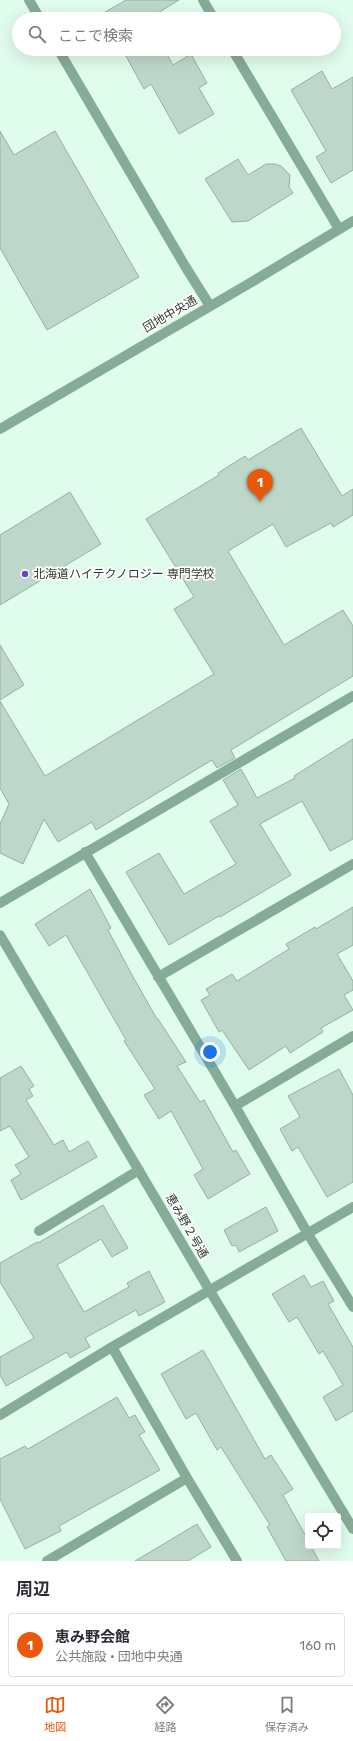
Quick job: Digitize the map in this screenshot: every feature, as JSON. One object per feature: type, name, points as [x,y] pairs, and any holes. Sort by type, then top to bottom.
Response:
[{"type":"street","points":[[29,0],[36,12]]},
{"type":"street","points":[[203,0],[210,12]]},
{"type":"street","points":[[62,56],[210,306]]},
{"type":"street","points":[[236,56],[340,229]]},
{"type":"street","name":"団地中央通","points":[[0,429],[353,221]]},
{"type":"street","points":[[0,903],[353,696]]},
{"type":"street","points":[[85,852],[235,1106],[308,1234],[353,1307]]},
{"type":"street","points":[[158,977],[353,864]]},
{"type":"street","name":"恵み野２号通","points":[[0,935],[210,1291],[353,1529]]},
{"type":"street","points":[[235,1106],[353,1036]]},
{"type":"street","points":[[39,1231],[139,1170]]},
{"type":"street","points":[[0,1415],[112,1347],[353,1207]]},
{"type":"street","points":[[112,1347],[187,1478],[237,1561]]},
{"type":"street","points":[[47,1561],[187,1478]]},
{"type":"building","points":[[126,0],[179,0],[159,12],[105,12]]},
{"type":"building","points":[[126,56],[168,56],[173,65],[188,56],[192,56],[207,83],[199,88],[214,114],[179,134],[151,84],[144,89]]},
{"type":"building","points":[[322,71],[332,89],[353,77],[353,170],[331,183],[316,157],[326,151],[291,90]]},
{"type":"building","points":[[0,131],[14,155],[55,131],[139,277],[47,330],[0,248]]},
{"type":"building","points":[[238,159],[248,175],[266,164],[281,166],[290,175],[289,187],[293,193],[248,221],[232,222],[205,179]]},
{"type":"building","points":[[301,428],[342,496],[353,489],[353,515],[333,527],[331,523],[286,547],[273,524],[228,551],[284,645],[343,610],[353,626],[353,676],[231,750],[235,758],[217,768],[212,760],[96,830],[92,822],[58,842],[44,819],[23,864],[0,853],[0,824],[9,804],[0,788],[0,701],[45,776],[214,674],[174,609],[194,597],[146,519],[219,475],[218,473],[245,456],[248,460]]},
{"type":"building","name":"北海道ハイテクノロジー 専門学校","points":[[70,492],[101,544],[0,605],[0,535]]},
{"type":"building","points":[[0,645],[24,685],[0,700]]},
{"type":"building","points":[[353,739],[353,839],[330,851],[302,801],[260,824],[291,875],[169,945],[126,872],[159,853],[184,894],[236,864],[210,821],[238,805],[223,780],[241,769],[257,798],[295,778],[294,776]]},
{"type":"building","points":[[90,889],[111,928],[108,930],[132,975],[157,1019],[186,1062],[177,1066],[200,1102],[204,1100],[233,1152],[236,1150],[250,1174],[208,1199],[194,1175],[203,1169],[171,1111],[159,1119],[144,1095],[155,1089],[124,1041],[126,1040],[66,935],[49,946],[35,924]]},
{"type":"building","points":[[353,907],[353,945],[337,954],[353,981],[353,990],[344,995],[353,1010],[321,1028],[323,1032],[290,1053],[286,1046],[249,1070],[222,1030],[219,1032],[201,1000],[210,995],[206,989],[232,974],[237,981],[289,949],[286,944],[315,927],[316,929]]},
{"type":"building","points":[[21,1066],[34,1086],[29,1089],[33,1096],[26,1100],[54,1145],[63,1140],[69,1152],[88,1141],[97,1157],[21,1200],[11,1180],[21,1174],[15,1165],[29,1157],[10,1126],[0,1131],[0,1078]]},
{"type":"building","points":[[339,1069],[353,1095],[353,1182],[327,1197],[298,1147],[292,1151],[280,1129],[300,1117],[288,1096]]},
{"type":"building","points":[[103,1205],[128,1248],[112,1257],[101,1239],[57,1265],[84,1312],[129,1287],[127,1283],[149,1271],[165,1302],[139,1316],[136,1310],[85,1338],[90,1347],[70,1358],[67,1352],[6,1386],[0,1375],[0,1357],[34,1338],[0,1282],[0,1263],[37,1242],[38,1243]]},
{"type":"building","points":[[266,1207],[278,1231],[239,1252],[236,1245],[232,1246],[224,1230]]},
{"type":"building","points":[[304,1275],[311,1287],[323,1281],[334,1301],[328,1304],[353,1347],[353,1411],[336,1421],[323,1397],[343,1385],[323,1351],[319,1354],[297,1317],[289,1322],[272,1294]]},
{"type":"building","points":[[203,1350],[265,1459],[271,1455],[293,1489],[283,1495],[305,1535],[305,1549],[313,1549],[319,1561],[286,1561],[267,1527],[270,1525],[221,1447],[217,1450],[196,1413],[186,1419],[161,1374]]},
{"type":"building","points":[[117,1397],[129,1418],[135,1415],[145,1432],[139,1435],[160,1470],[59,1526],[61,1531],[25,1549],[0,1499],[0,1459],[25,1446],[28,1449]]},
{"type":"building","points":[[197,1524],[211,1547],[188,1561],[135,1561]]},
{"type":"place","name":"恵み野会館","points":[[260,502]]},
{"type":"place","name":"北海道ハイテクノロジー 専門学校","points":[[25,574]]}]
